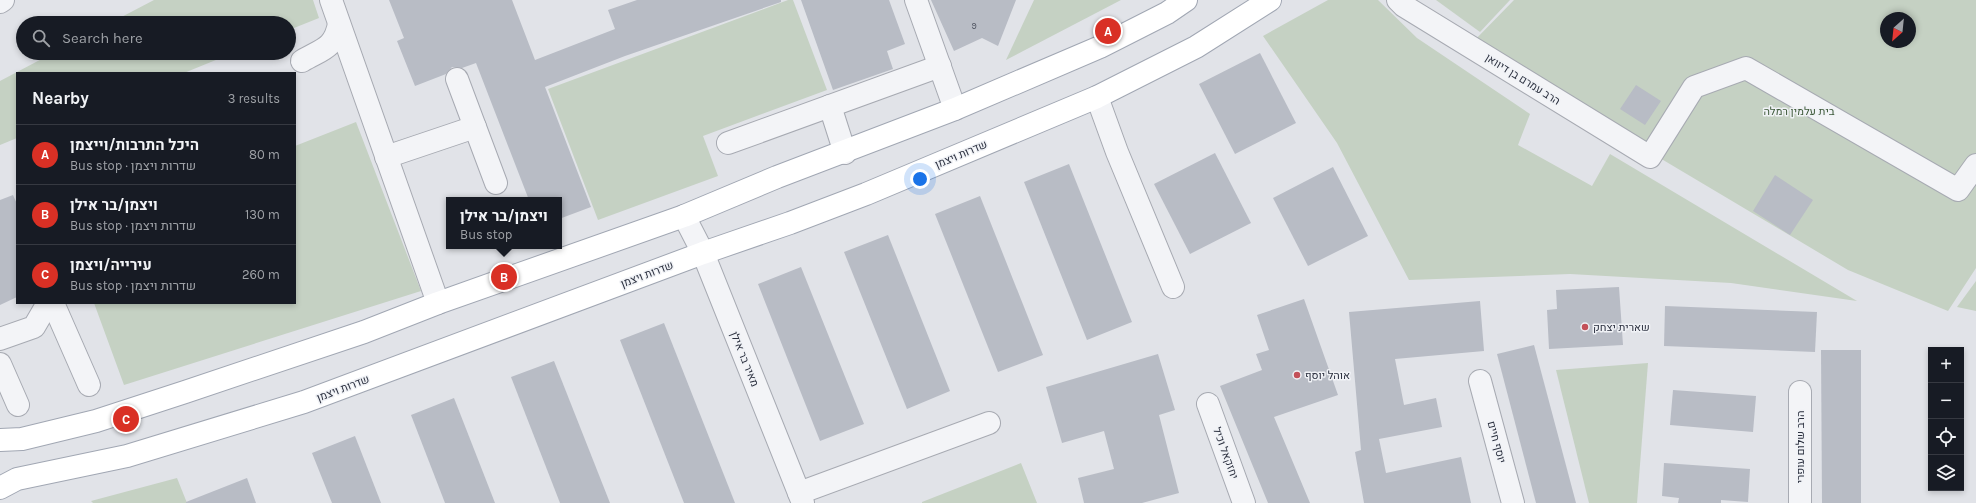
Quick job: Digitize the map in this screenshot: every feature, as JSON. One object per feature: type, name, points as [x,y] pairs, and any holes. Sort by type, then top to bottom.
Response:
[{"type":"main road","points":[[0,440],[22,439],[96,421],[364,332],[438,303],[684,216],[777,177],[955,109],[1100,48],[1167,13],[1186,0]]},
{"type":"main road","name":"שדרות ויצמן","points":[[0,488],[17,479],[128,456],[304,402],[703,253],[790,223],[866,194],[1098,97],[1196,47],[1270,0]]},
{"type":"street","points":[[331,0],[438,303]]},
{"type":"street","points":[[916,0],[955,109]]},
{"type":"street","name":"הרב עמרם בן דיוואן","points":[[1398,0],[1404,6],[1650,157],[1694,87],[1746,68],[1958,190],[1976,165]]},
{"type":"street","points":[[339,24],[337,36],[333,43],[302,60],[336,55],[342,56],[353,63]]},
{"type":"street","points":[[728,143],[940,66]]},
{"type":"street","points":[[457,79],[496,183]]},
{"type":"street","points":[[1098,97],[1117,152],[1173,287]]},
{"type":"street","points":[[830,106],[845,152]]},
{"type":"street","points":[[386,157],[475,127]]},
{"type":"street","name":"מאיר בר אילן","points":[[684,216],[703,253],[801,498]]},
{"type":"street","points":[[0,339],[34,327],[47,304]]},
{"type":"street","points":[[53,304],[89,385]]},
{"type":"street","points":[[0,364],[18,405]]},
{"type":"street","name":"יוסף חיים","points":[[1480,381],[1513,503]]},
{"type":"street","name":"הרב שלום עופרי","points":[[1800,392],[1800,503]]},
{"type":"street","name":"יחזקאל וכיל","points":[[1208,404],[1244,503]]},
{"type":"street","points":[[801,498],[989,423]]},
{"type":"green space","points":[[154,0],[313,0],[319,18],[296,27],[296,16],[123,16]]},
{"type":"green space","points":[[788,0],[793,0],[827,90],[703,136],[718,176],[598,220],[548,89]]},
{"type":"green space","points":[[1034,0],[1121,0],[1006,60]]},
{"type":"green space","points":[[1328,0],[1378,0],[1417,38],[1530,114],[1518,145],[1592,186],[1610,154],[1857,301],[1731,283],[1570,274],[1409,280],[1337,143],[1263,36]]},
{"type":"green space","points":[[1436,0],[1510,0],[1480,32]]},
{"type":"green space","name":"בית עלמין רמלה","points":[[1514,0],[1976,0],[1976,268],[1948,311],[1848,270],[1470,45]]},
{"type":"green space","points":[[40,60],[216,60],[186,72],[17,72]]},
{"type":"green space","points":[[16,73],[16,138],[0,145],[0,81]]},
{"type":"green space","points":[[356,122],[421,291],[124,385],[94,304],[296,304],[296,146]]},
{"type":"green space","points":[[1976,281],[1976,311],[1957,307]]},
{"type":"green space","points":[[1648,363],[1637,503],[1589,503],[1556,370]]},
{"type":"green space","points":[[1021,463],[1037,503],[922,503],[922,502]]},
{"type":"green space","points":[[177,478],[187,503],[93,503],[91,501]]},
{"type":"building","points":[[389,0],[512,0],[535,60],[615,29],[608,10],[637,0],[781,0],[781,2],[625,56],[545,87],[591,207],[562,218],[562,197],[528,197],[476,63],[462,68],[452,67],[446,74],[415,86],[397,41],[404,38]]},
{"type":"building","points":[[801,0],[889,0],[905,44],[887,51],[893,69],[833,90]]},
{"type":"building","points":[[931,0],[1016,0],[998,46],[982,38],[954,51]]},
{"type":"building","points":[[1260,53],[1296,123],[1235,154],[1199,84]]},
{"type":"building","points":[[1636,85],[1661,101],[1645,125],[1620,109]]},
{"type":"building","points":[[1215,153],[1251,223],[1190,254],[1154,184]]},
{"type":"building","points":[[1069,164],[1132,322],[1087,340],[1024,182]]},
{"type":"building","points":[[1333,167],[1368,236],[1308,266],[1273,198]]},
{"type":"building","points":[[1775,175],[1813,200],[1790,235],[1753,211]]},
{"type":"building","points":[[13,195],[16,202],[16,297],[0,305],[0,200]]},
{"type":"building","points":[[980,196],[1043,355],[998,372],[935,214]]},
{"type":"building","points":[[888,235],[950,391],[907,409],[844,252]]},
{"type":"building","points":[[801,267],[864,424],[820,441],[758,284]]},
{"type":"building","name":"שארית יצחק","points":[[1619,287],[1623,345],[1549,349],[1547,310],[1557,309],[1556,290]]},
{"type":"building","points":[[1304,299],[1338,395],[1274,417],[1310,503],[1268,503],[1220,386],[1262,370],[1256,354],[1269,350],[1257,315]]},
{"type":"building","points":[[1480,301],[1484,351],[1395,359],[1404,405],[1436,398],[1442,427],[1379,439],[1386,473],[1461,457],[1471,503],[1364,503],[1355,452],[1361,450],[1349,312]]},
{"type":"building","points":[[1665,306],[1817,312],[1815,352],[1664,346]]},
{"type":"building","points":[[664,323],[735,503],[684,503],[620,340]]},
{"type":"building","points":[[1534,345],[1576,503],[1536,503],[1497,354]]},
{"type":"building","points":[[1821,350],[1861,350],[1861,503],[1822,503]]},
{"type":"building","points":[[1158,354],[1175,410],[1159,415],[1179,493],[1142,503],[1084,503],[1078,478],[1114,469],[1104,431],[1062,443],[1046,387]]},
{"type":"building","points":[[554,361],[610,503],[560,503],[511,377]]},
{"type":"building","points":[[1673,390],[1756,396],[1753,432],[1670,425]]},
{"type":"building","points":[[454,398],[495,503],[445,503],[411,415]]},
{"type":"building","points":[[355,436],[381,503],[332,503],[312,453]]},
{"type":"building","points":[[1664,463],[1750,469],[1748,502],[1721,500],[1721,503],[1678,503],[1679,498],[1662,496]]},
{"type":"building","points":[[247,478],[256,503],[186,503],[186,502]]},
{"type":"place","name":"היכל התרבות/וייצמן","points":[[1108,31]]},
{"type":"place","name":"ויצמן/בר אילן","points":[[504,277]]},
{"type":"place","name":"שארית יצחק","points":[[1585,327]]},
{"type":"place","name":"אוהל יוסף","points":[[1297,375]]},
{"type":"place","name":"עירייה/ויצמן","points":[[126,419]]}]
